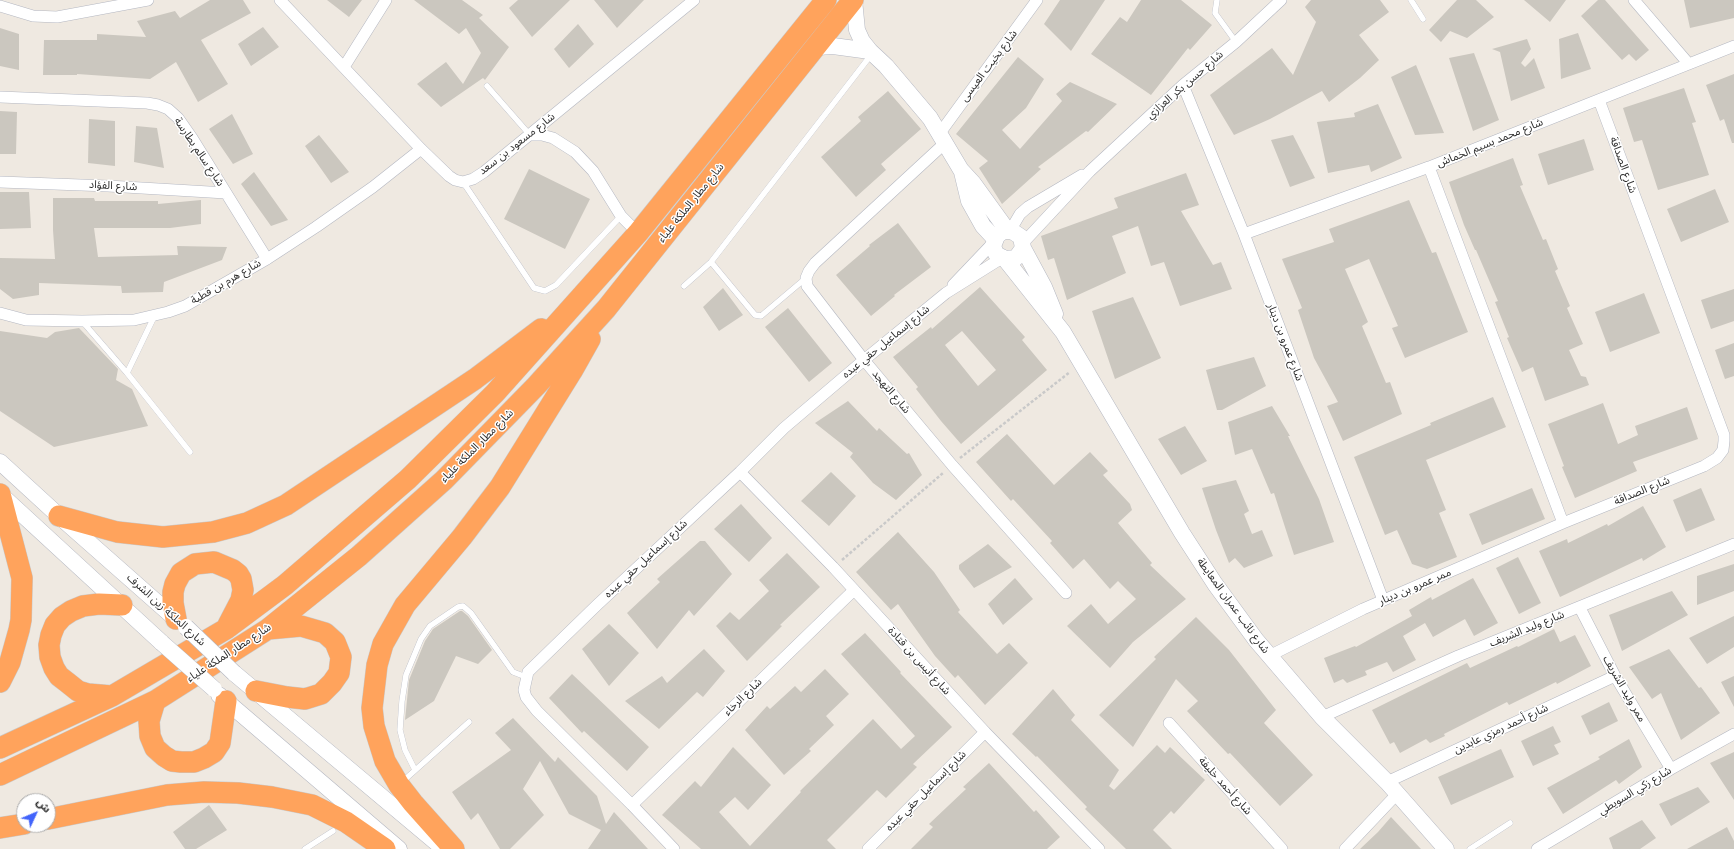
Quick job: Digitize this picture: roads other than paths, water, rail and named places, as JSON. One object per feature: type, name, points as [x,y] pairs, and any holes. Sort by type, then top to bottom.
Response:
[{"type":"highway","name":"شارع مطار الملكة علياء","points":[[0,748],[112,696],[226,629],[285,585],[408,479],[495,393],[638,234],[826,0]]},
{"type":"highway","name":"شارع مطار الملكة علياء","points":[[0,775],[155,701],[268,629],[359,556],[444,480],[536,386],[606,309],[817,48],[853,0]]},
{"type":"highway","points":[[59,516],[117,532],[163,537],[213,532],[247,523],[286,505],[475,379],[581,299]]},
{"type":"highway","points":[[454,849],[399,785],[385,760],[374,726],[372,708],[377,665],[383,644],[406,605],[462,537],[500,487],[572,371],[606,309]]},
{"type":"highway","points":[[0,494],[22,578],[20,630],[10,662],[0,682]]},
{"type":"highway","points":[[181,623],[173,603],[175,584],[181,573],[195,564],[214,562],[233,570],[238,574],[241,579],[243,590],[241,600],[226,629]]},
{"type":"highway","points":[[112,696],[88,694],[68,684],[59,676],[54,668],[50,657],[49,645],[51,635],[56,625],[62,617],[71,611],[83,606],[99,604],[122,605]]},
{"type":"highway","points":[[256,691],[305,699],[321,694],[332,683],[339,672],[341,656],[335,642],[326,633],[301,626],[268,629]]},
{"type":"highway","points":[[155,701],[149,721],[150,736],[155,748],[172,761],[182,762],[199,760],[214,752],[220,743],[220,695]]},
{"type":"highway","points":[[56,817],[167,795],[204,792],[238,793],[272,797],[312,806],[346,822],[385,849]]},
{"type":"highway","points":[[0,828],[16,825]]},
{"type":"street","points":[[0,6],[33,16],[57,17],[148,0]]},
{"type":"street","points":[[280,0],[449,176],[463,182]]},
{"type":"street","points":[[344,67],[386,0]]},
{"type":"street","name":"شارع مسعود بن سعد","points":[[463,182],[473,179],[484,172],[694,0]]},
{"type":"street","points":[[853,0],[857,30],[862,41],[886,66],[920,106],[942,138],[961,170],[973,183],[1001,236],[996,254],[1004,259],[1016,258],[1023,246],[1017,233],[1001,236]]},
{"type":"street","name":"شارع بخيت العيسى","points":[[942,138],[1037,0]]},
{"type":"street","name":"شارع حسن بكر العزازي","points":[[1023,246],[1090,171],[1183,85],[1236,42],[1281,0]]},
{"type":"street","points":[[1634,0],[1688,63]]},
{"type":"street","points":[[817,48],[833,46],[871,52]]},
{"type":"street","name":"شارع محمد بسيم الخماش","points":[[1244,234],[1429,167],[1734,46]]},
{"type":"street","name":"شارع عمرو بن دينار","points":[[1183,85],[1244,234],[1383,600]]},
{"type":"street","name":"شارع سالم بطارسة","points":[[0,97],[147,103],[168,109],[178,118],[192,138],[267,259]]},
{"type":"street","name":"شارع الصداقة","points":[[1563,522],[1704,466],[1717,458],[1723,450],[1724,441],[1724,435],[1599,100]]},
{"type":"street","points":[[530,135],[542,135],[552,138],[575,152],[593,171],[621,216],[638,234]]},
{"type":"street","points":[[806,278],[815,263],[942,138]]},
{"type":"street","name":"شارع هرم بن قطبة","points":[[0,313],[26,320],[134,320],[154,317],[185,306],[267,259],[373,187],[421,148]]},
{"type":"street","points":[[1429,167],[1563,522]]},
{"type":"street","name":"شارع حسن بكر العزازي","points":[[1001,236],[1028,207],[1090,171]]},
{"type":"street","name":"شارع الفؤاد","points":[[0,182],[108,186],[226,193]]},
{"type":"street","name":"شارع إسماعيل حقي عبده","points":[[526,677],[533,667],[597,605],[740,472],[784,428],[946,293],[972,264],[1001,236]]},
{"type":"street","name":"شارع نائب عمران المعايطة","points":[[1023,246],[1044,287],[1063,332],[1182,533],[1216,584],[1269,656],[1322,717],[1387,782],[1446,849]]},
{"type":"street","name":"شارع إسماعيل حقي عبده","points":[[946,293],[1004,259]]},
{"type":"street","name":"شارع نائب عمران المعايطة","points":[[1004,259],[1063,332]]},
{"type":"street","name":"شارع التهجد","points":[[806,278],[811,291],[864,360],[952,465],[1066,593]]},
{"type":"street","name":"شارع الملكة زين الشرف","points":[[0,462],[181,623],[234,673],[444,849]]},
{"type":"street","name":"شارع أنيس بن قتادة","points":[[740,472],[854,590],[985,732],[1099,849]]},
{"type":"street","points":[[0,494],[220,695],[399,849]]},
{"type":"street","name":"ممر عمرو بن دينار","points":[[1269,656],[1383,600],[1563,522]]},
{"type":"street","name":"شارع وليد الشريف","points":[[1322,717],[1458,656],[1580,608],[1734,544]]},
{"type":"street","name":"شارع الرخاء","points":[[632,805],[854,590]]},
{"type":"street","name":"ممر وليد الشريف","points":[[1580,608],[1615,676],[1671,769]]},
{"type":"street","name":"شارع أحمد رمزي عابدين","points":[[1387,782],[1615,676]]},
{"type":"street","points":[[526,677],[524,690],[526,697],[537,711],[674,849]]},
{"type":"street","name":"شارع أحمد خليفة","points":[[1169,723],[1282,849]]},
{"type":"street","name":"شارع إسماعيل حقي عبده","points":[[868,849],[985,732]]},
{"type":"street","name":"شارع زكي السويطي","points":[[1538,849],[1671,769],[1734,734]]},
{"type":"street","points":[[1345,849],[1397,794]]},
{"type":"lane","points":[[1217,0],[1215,13],[1236,42]]},
{"type":"lane","points":[[1411,0],[1423,19]]},
{"type":"lane","points":[[684,286],[711,262],[871,52]]},
{"type":"lane","points":[[487,86],[530,135]]},
{"type":"lane","points":[[463,182],[534,288],[545,291],[556,284],[621,216]]},
{"type":"lane","points":[[711,262],[755,315],[761,316],[806,278]]},
{"type":"lane","points":[[127,372],[154,317]]},
{"type":"lane","points":[[82,321],[127,372],[190,452]]},
{"type":"lane","points":[[416,770],[404,750],[400,730],[402,701],[406,675],[421,639],[430,626],[463,606],[471,613],[513,672],[526,677]]},
{"type":"lane","points":[[399,785],[469,722]]},
{"type":"lane","points":[[1470,849],[1510,823]]},
{"type":"lane","points":[[305,849],[333,831]]}]
